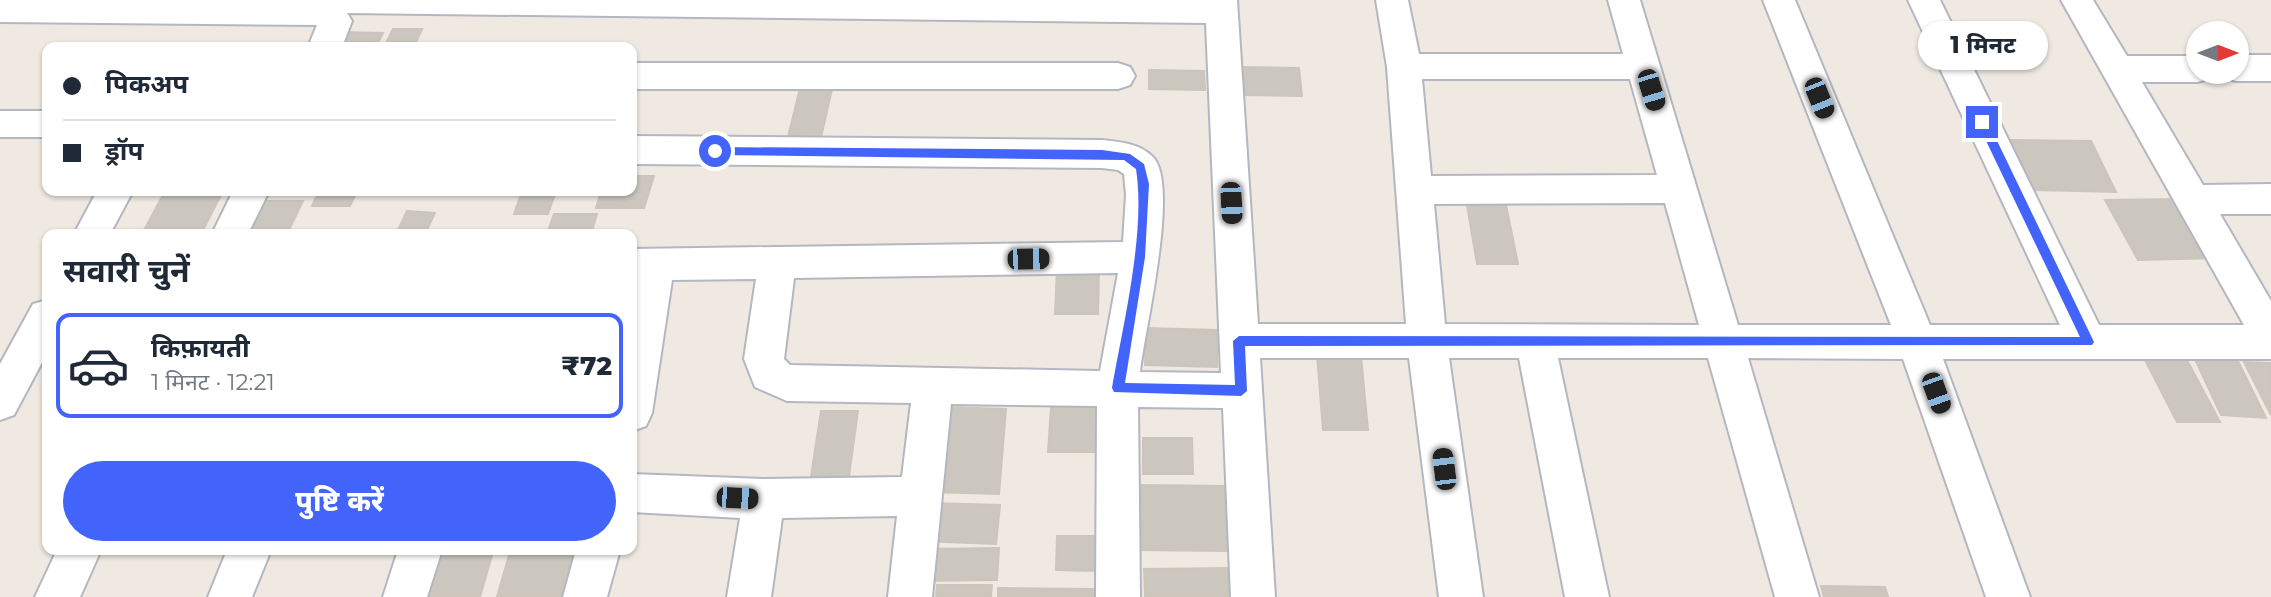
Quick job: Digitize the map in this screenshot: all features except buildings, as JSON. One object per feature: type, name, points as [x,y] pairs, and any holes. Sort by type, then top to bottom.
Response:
[{"type":"street","points":[[1392,0],[1404,67],[1427,341],[1461,597]]},
{"type":"street","points":[[1624,0],[1797,597]]},
{"type":"street","points":[[1779,0],[1917,342],[2008,597]]},
{"type":"street","points":[[1924,0],[2088,342]]},
{"type":"street","points":[[2077,0],[2271,336]]},
{"type":"street","points":[[0,10],[58,5],[165,5],[318,12],[337,17],[1221,5],[1253,597]]},
{"type":"street","points":[[1404,67],[1644,66]]},
{"type":"street","points":[[2249,68],[2271,68]]},
{"type":"street","points":[[2117,69],[2186,69]]},
{"type":"street","points":[[637,76],[1118,76]]},
{"type":"street","points":[[3,128],[42,124]]},
{"type":"street","points":[[637,150],[1102,154],[1126,157],[1141,167],[1144,184],[1140,257],[1118,388],[1118,597]]},
{"type":"street","points":[[1416,190],[1680,189]]},
{"type":"street","points":[[95,229],[113,196]]},
{"type":"street","points":[[232,229],[249,196]]},
{"type":"street","points":[[2192,200],[2271,199]]},
{"type":"street","points":[[637,351],[644,264],[1140,257]]},
{"type":"street","points":[[777,263],[764,359],[769,374],[787,383],[1241,391]]},
{"type":"street","points":[[0,402],[42,325]]},
{"type":"street","points":[[1239,341],[2271,342]]},
{"type":"street","points":[[1535,341],[1587,597]]},
{"type":"street","points":[[911,597],[933,385]]},
{"type":"street","points":[[637,493],[764,499],[921,496]]},
{"type":"street","points":[[750,597],[764,499]]},
{"type":"street","points":[[57,597],[77,555]]},
{"type":"street","points":[[230,597],[247,555]]},
{"type":"street","points":[[405,597],[418,555]]},
{"type":"street","points":[[585,597],[597,555]]},
{"type":"route","points":[[715,151],[1102,154],[1126,157],[1141,167],[1144,184],[1140,257],[1118,388],[1241,391],[1239,341],[2088,342],[1982,122]]}]
